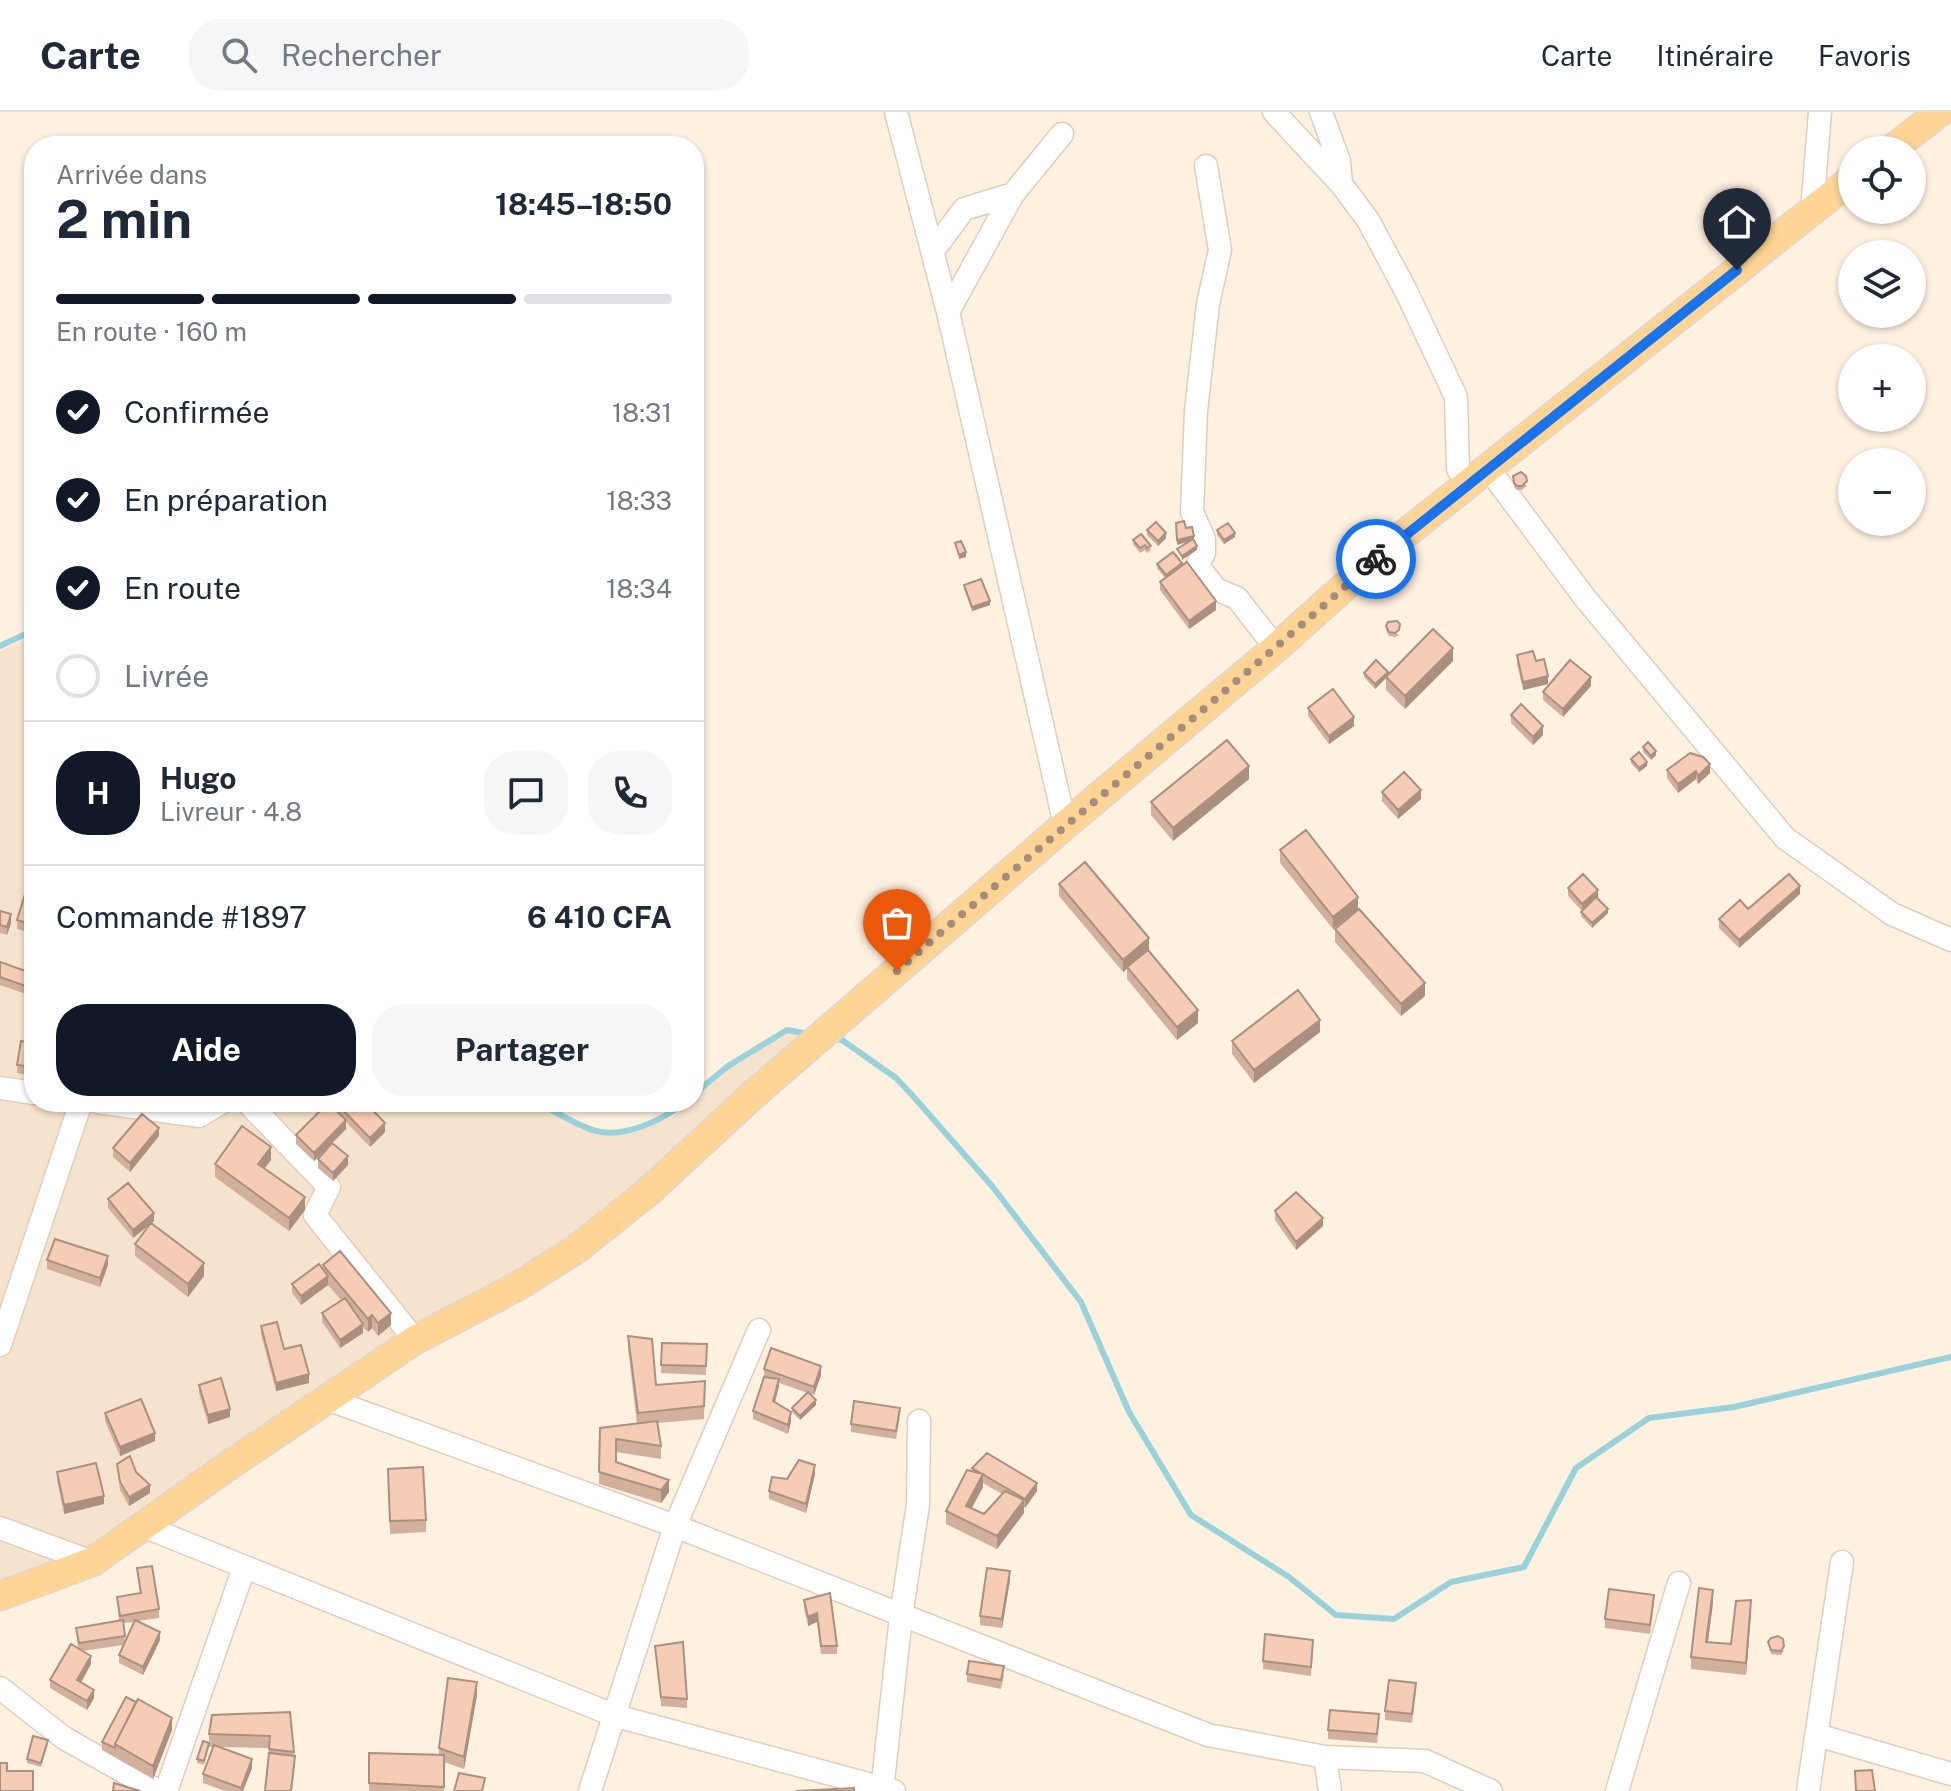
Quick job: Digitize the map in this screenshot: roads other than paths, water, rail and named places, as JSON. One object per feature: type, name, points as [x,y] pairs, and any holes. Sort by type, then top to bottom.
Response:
[{"type":"main road","points":[[1909,136],[1940,112]]},
{"type":"main road","points":[[0,1596],[92,1562],[415,1340],[518,1286],[578,1248],[648,1192],[753,1095],[1065,825],[1276,648],[1391,545],[1838,190]]},
{"type":"street","points":[[896,112],[948,312],[1065,825]]},
{"type":"street","points":[[1274,112],[1341,184],[1368,220],[1406,291],[1456,397],[1458,469],[1478,476],[1585,598],[1785,838],[1892,914],[1951,940]]},
{"type":"street","points":[[1321,112],[1339,161],[1341,184]]},
{"type":"street","points":[[1812,210],[1820,112]]},
{"type":"street","points":[[948,312],[1013,194],[1062,134]]},
{"type":"street","points":[[1206,166],[1220,250],[1208,304],[1196,411],[1192,512],[1204,539],[1204,553],[1197,565],[1216,589],[1237,598],[1276,648]]},
{"type":"street","points":[[933,251],[964,209],[1013,194]]},
{"type":"street","points":[[0,1088],[24,1092]]},
{"type":"street","points":[[0,1345],[78,1112]]},
{"type":"street","points":[[170,1112],[199,1116],[206,1112]]},
{"type":"street","points":[[257,1112],[329,1187],[315,1215],[415,1340]]},
{"type":"street","points":[[590,1791],[675,1526],[759,1330]]},
{"type":"street","points":[[327,1399],[675,1526],[1208,1735],[1325,1757],[1425,1761],[1491,1791]]},
{"type":"street","points":[[143,1526],[616,1716],[886,1790],[901,1616],[918,1505],[919,1421]]},
{"type":"street","points":[[0,1528],[92,1562]]},
{"type":"street","points":[[1808,1791],[1842,1562]]},
{"type":"street","points":[[166,1791],[244,1568]]},
{"type":"street","points":[[1617,1791],[1679,1583]]},
{"type":"street","points":[[0,1688],[64,1738],[158,1791]]},
{"type":"street","points":[[1817,1735],[1951,1774]]},
{"type":"street","points":[[1325,1757],[1330,1791]]},
{"type":"waterway","points":[[0,646],[24,635]]},
{"type":"waterway","points":[[704,1086],[728,1066],[787,1030],[809,1034]]},
{"type":"waterway","points":[[832,1038],[842,1040],[896,1078],[992,1186],[1081,1302],[1129,1412],[1191,1515],[1289,1577],[1336,1615],[1394,1619],[1451,1582],[1524,1567],[1576,1468],[1649,1418],[1734,1407],[1951,1357]]},
{"type":"waterway","points":[[556,1112],[604,1132],[629,1130],[670,1112]]}]
